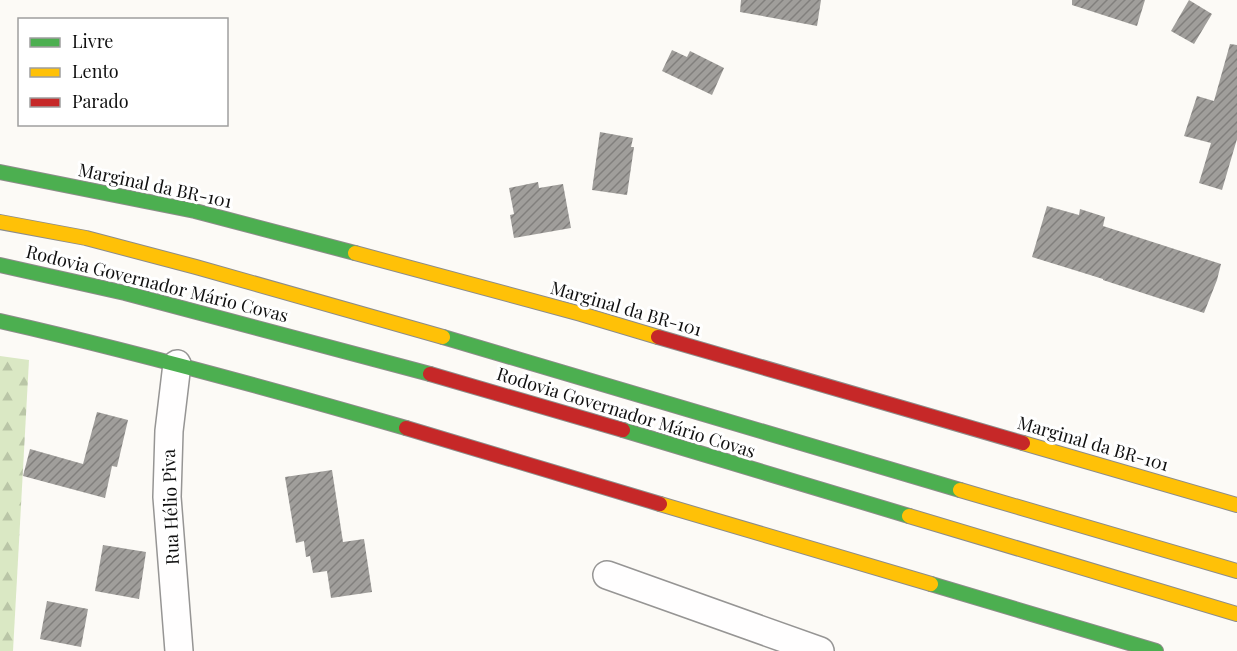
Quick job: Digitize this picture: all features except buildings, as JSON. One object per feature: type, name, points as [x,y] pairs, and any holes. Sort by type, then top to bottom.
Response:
[{"type":"main road","name":"Marginal da BR-101","points":[[0,172],[195,211],[425,272],[592,318],[1237,505]]},
{"type":"main road","name":"Rodovia Governador Mário Covas","points":[[0,222],[86,238],[343,308],[1237,571]]},
{"type":"main road","name":"Rodovia Governador Mário Covas","points":[[0,265],[125,292],[471,385],[1237,614]]},
{"type":"main road","points":[[0,321],[177,364],[297,397],[1156,651]]},
{"type":"street","name":"Rua Hélio Piva","points":[[177,364],[169,432],[167,497],[179,651]]},
{"type":"street","points":[[607,575],[820,651]]},
{"type":"green space","points":[[0,356],[29,360],[13,651],[0,651]]},
{"type":"traffic: fast","points":[[0,172],[195,211],[355,253]]},
{"type":"traffic: fast","points":[[0,265],[125,293],[430,374]]},
{"type":"traffic: fast","points":[[0,321],[102,345],[406,428]]},
{"type":"traffic: fast","points":[[443,337],[960,490]]},
{"type":"traffic: fast","points":[[623,430],[909,516]]},
{"type":"traffic: fast","points":[[931,584],[1156,651]]},
{"type":"traffic: slow","points":[[0,222],[86,238],[443,337]]},
{"type":"traffic: slow","points":[[355,253],[658,337]]},
{"type":"traffic: slow","points":[[1023,443],[1237,505]]},
{"type":"traffic: slow","points":[[960,490],[1237,571]]},
{"type":"traffic: slow","points":[[660,504],[931,584]]},
{"type":"traffic: slow","points":[[909,516],[1237,614]]},
{"type":"traffic: jam","points":[[658,337],[1023,443]]},
{"type":"traffic: jam","points":[[430,374],[623,430]]},
{"type":"traffic: jam","points":[[406,428],[660,504]]}]
